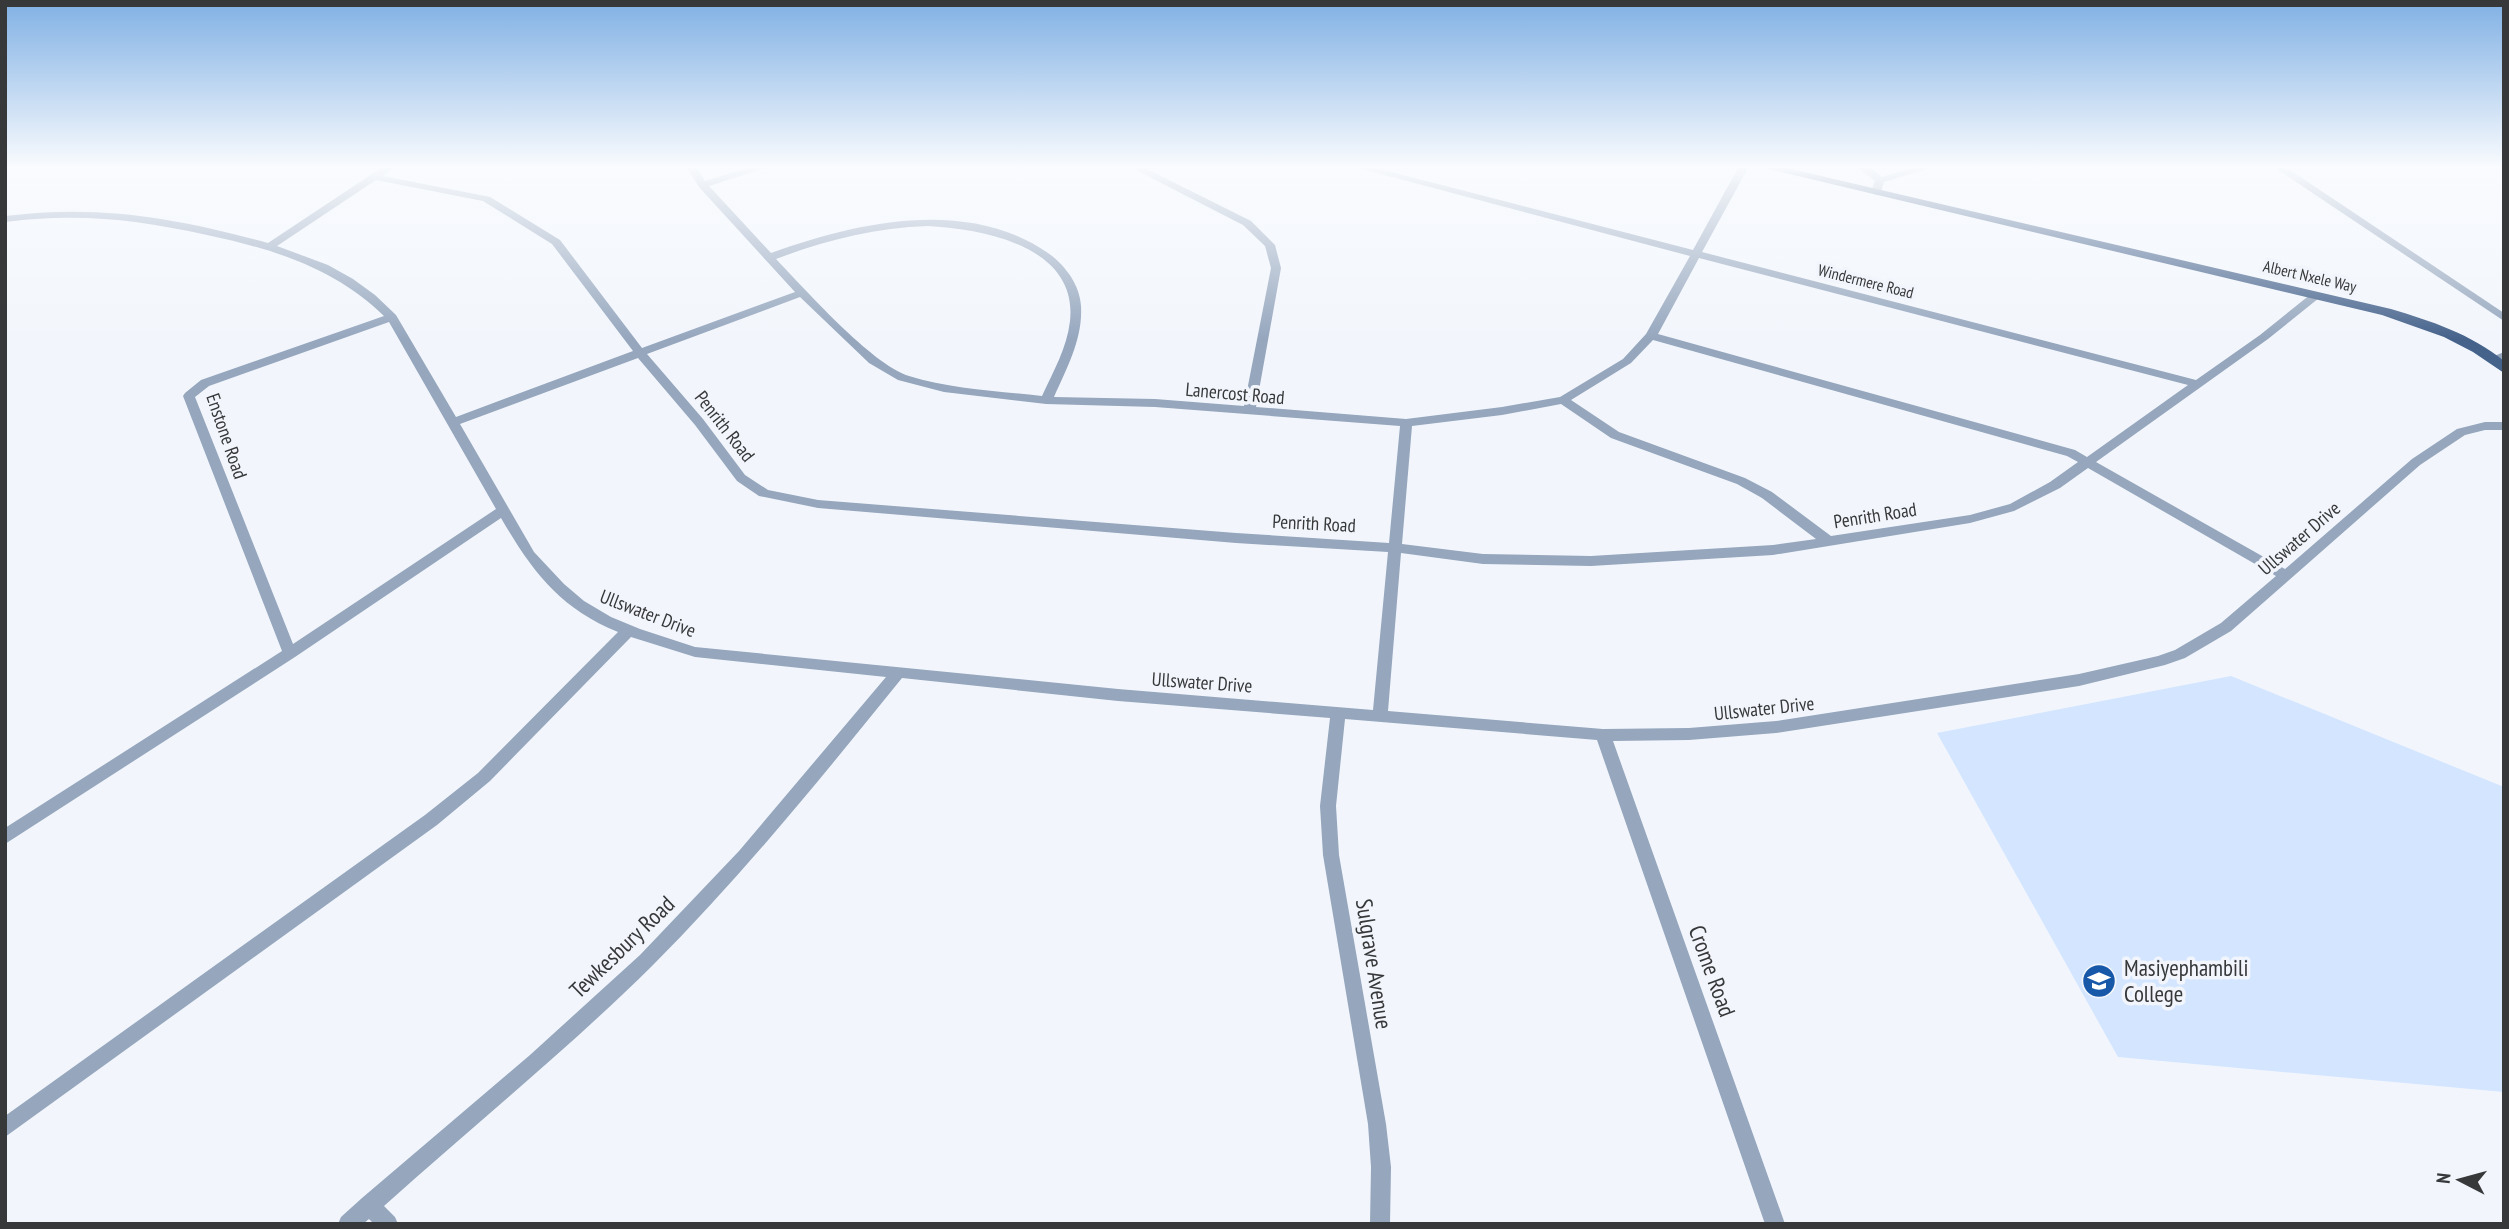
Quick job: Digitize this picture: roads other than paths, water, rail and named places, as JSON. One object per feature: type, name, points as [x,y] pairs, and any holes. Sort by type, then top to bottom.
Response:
[{"type":"main road","name":"Albert Nxele Way","points":[[2034,225],[2432,326],[2466,341],[2500,361]]},
{"type":"street","name":"Ullswater Drive","points":[[177,225],[272,245],[344,279],[382,306],[392,317],[529,555],[579,606],[629,630],[695,652],[1118,695],[1603,735],[1689,734],[1776,727],[2079,680],[2149,664],[2204,641],[2287,576],[2416,462],[2461,432],[2485,426],[2504,426]]},
{"type":"street","points":[[272,245],[302,225]]},
{"type":"street","name":"Penrith Road","points":[[529,225],[556,242],[641,354],[699,422],[741,478],[752,487],[782,498],[818,504],[1236,538],[1397,548],[1483,559],[1591,561],[1732,553],[1829,542],[1969,519],[2014,507],[2055,485],[2088,462],[2264,337],[2315,296]]},
{"type":"street","name":"Lanercost Road","points":[[741,225],[802,293],[873,361],[902,378],[944,388],[1046,400],[1155,403],[1406,423],[1563,400],[1627,360],[1651,336],[1711,225]]},
{"type":"street","points":[[771,257],[836,235],[890,225]]},
{"type":"street","points":[[928,225],[965,227],[993,232],[1031,246],[1051,260],[1068,280],[1074,293],[1076,311],[1063,364],[1046,400]]},
{"type":"street","points":[[1249,225],[1270,245],[1276,268],[1249,411]]},
{"type":"street","name":"Windermere Road","points":[[1584,225],[2198,384]]},
{"type":"street","points":[[2366,225],[2504,318]]},
{"type":"street","points":[[453,422],[802,293]]},
{"type":"street","name":"Enstone Road","points":[[290,653],[188,396],[205,383],[392,317]]},
{"type":"street","points":[[1651,336],[2054,447],[2088,462],[2287,576]]},
{"type":"street","points":[[1563,400],[1615,435],[1695,463],[1767,495],[1829,542]]},
{"type":"street","points":[[1380,716],[1406,423]]},
{"type":"street","points":[[5,837],[290,653],[504,510]]},
{"type":"street","points":[[5,1128],[431,820],[484,777],[629,630]]},
{"type":"street","name":"Tewkesbury Road","points":[[348,1224],[564,1038],[646,961],[717,887],[898,673]]},
{"type":"street","name":"Sulgrave Avenue","points":[[1338,712],[1328,806],[1331,855],[1377,1124],[1381,1167],[1380,1224]]},
{"type":"street","name":"Crome Road","points":[[1603,735],[1775,1224]]},
{"type":"street","points":[[369,1205],[388,1224]]},
{"type":"place","name":"Masiyephambili College","points":[[2099,981]]}]
